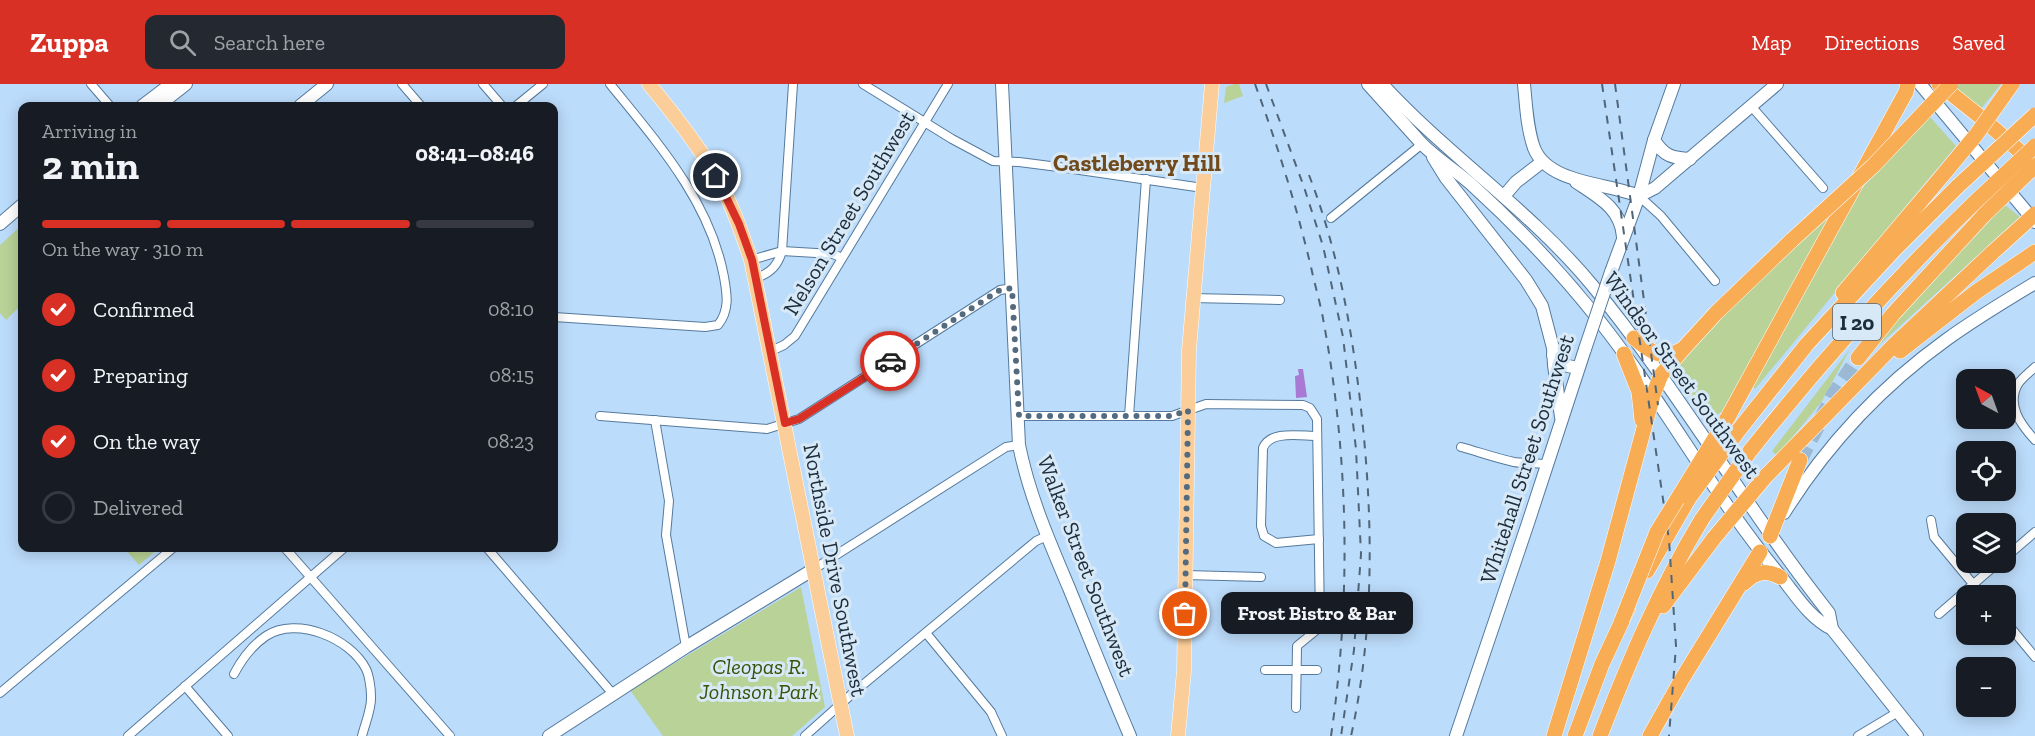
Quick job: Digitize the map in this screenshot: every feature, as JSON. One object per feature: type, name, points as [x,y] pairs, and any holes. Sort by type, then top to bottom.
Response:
[{"type":"highway","points":[[1622,620],[1657,532],[1728,417],[1870,160],[1908,84]]},
{"type":"highway","points":[[1858,358],[1893,314],[1984,214],[2035,165],[1983,118],[1939,84]]},
{"type":"highway","points":[[1554,736],[1608,561],[1653,395],[1661,375],[1716,313],[1874,166],[1951,84]]},
{"type":"highway","points":[[1807,344],[1845,289],[1976,135],[2012,84]]},
{"type":"highway","name":"I 20","points":[[1575,736],[1602,664],[1652,561],[1689,498],[1738,431],[1807,344],[1895,249],[1958,186],[2035,115]]},
{"type":"highway","name":"I 20","points":[[1600,736],[1641,634],[1684,548],[1750,451],[1807,380],[1865,314],[1974,203],[2035,146]]},
{"type":"highway","points":[[1641,634],[1714,538],[1767,476],[1894,345],[2035,214]]},
{"type":"highway","points":[[1855,385],[2035,252]]},
{"type":"highway","points":[[1634,338],[1647,349],[1661,355],[1674,354],[1683,349]]},
{"type":"highway","points":[[1624,354],[1639,392],[1642,437]]},
{"type":"highway","points":[[1770,536],[1800,460]]},
{"type":"highway","points":[[1650,736],[1760,552]]},
{"type":"highway","points":[[1736,592],[1748,579],[1757,574],[1767,572],[1780,576]]},
{"type":"main road","name":"Northside Drive Southwest","points":[[649,84],[689,133],[716,176],[739,224],[752,260],[847,736]]},
{"type":"main road","points":[[1178,736],[1184,671],[1192,298],[1212,84]]},
{"type":"street","points":[[91,84],[107,102]]},
{"type":"street","points":[[147,102],[171,84]]},
{"type":"street","points":[[163,102],[186,84]]},
{"type":"street","points":[[305,102],[327,84]]},
{"type":"street","points":[[402,84],[418,102]]},
{"type":"street","points":[[483,84],[499,102]]},
{"type":"street","points":[[521,102],[543,84]]},
{"type":"street","points":[[558,317],[705,327],[718,325],[724,317],[727,296],[721,263],[711,230],[697,200],[661,147],[610,84]]},
{"type":"street","points":[[756,278],[777,265],[782,251],[793,84]]},
{"type":"street","points":[[863,84],[925,123],[993,161],[1019,162],[1203,188]]},
{"type":"street","name":"Nelson Street Southwest","points":[[771,351],[784,345],[795,336],[948,84]]},
{"type":"street","name":"Walker Street Southwest","points":[[1002,84],[1019,445],[1027,483],[1047,536],[1130,736]]},
{"type":"street","points":[[1368,84],[1431,153],[1446,178],[1513,261],[1536,296],[1546,318],[1562,421]]},
{"type":"street","name":"Windsor Street Southwest","points":[[1382,84],[1408,111],[1550,239],[1591,284],[1661,375],[1770,536],[1829,613],[1832,629]]},
{"type":"street","points":[[1524,84],[1532,141],[1542,162],[1606,202],[1613,209],[1622,227],[1623,238]]},
{"type":"street","name":"Whitehall Street Southwest","points":[[1456,736],[1548,465],[1578,368],[1639,195],[1654,140],[1674,84]]},
{"type":"street","points":[[1639,195],[1655,189],[1777,84]]},
{"type":"street","points":[[1920,84],[2035,222]]},
{"type":"street","points":[[1751,106],[1823,188]]},
{"type":"street","points":[[1654,140],[1661,152],[1672,158],[1690,159]]},
{"type":"street","points":[[1332,218],[1422,144]]},
{"type":"street","name":"Windsor Street Southwest","points":[[1431,153],[1452,168],[1519,231],[1581,299],[1624,354],[1760,552],[1818,622],[1832,629],[1917,736]]},
{"type":"street","points":[[1504,196],[1516,182],[1542,162]]},
{"type":"street","points":[[1568,177],[1624,189],[1639,195],[1660,216],[1715,281]]},
{"type":"street","points":[[1129,416],[1146,180]]},
{"type":"street","points":[[2,219],[18,208]]},
{"type":"street","points":[[752,260],[782,251],[833,254],[842,258]]},
{"type":"street","points":[[1760,552],[1790,503],[1818,464],[1886,390],[1946,340],[2035,283]]},
{"type":"street","points":[[600,416],[767,429],[799,419],[1000,290],[1012,288]]},
{"type":"street","points":[[1192,298],[1280,300]]},
{"type":"street","points":[[1553,355],[1568,366],[1578,368]]},
{"type":"street","points":[[2035,367],[2018,384],[2014,396],[2015,412],[2024,429],[2035,440]]},
{"type":"street","points":[[1019,416],[1172,416],[1206,404],[1303,405],[1316,414],[1320,625],[1297,646],[1296,708]]},
{"type":"street","points":[[655,420],[669,501],[666,535],[686,647]]},
{"type":"street","points":[[1317,436],[1275,437],[1266,442],[1263,448],[1261,526],[1264,536],[1276,543],[1319,539]]},
{"type":"street","points":[[549,736],[686,647],[1006,447],[1019,445]]},
{"type":"street","points":[[1461,447],[1513,462],[1548,465]]},
{"type":"street","points":[[1931,520],[1934,537],[1973,584]]},
{"type":"street","points":[[2016,548],[2035,532]]},
{"type":"street","points":[[805,736],[1036,541],[1047,536]]},
{"type":"street","points":[[0,693],[168,552]]},
{"type":"street","points":[[289,552],[450,736]]},
{"type":"street","points":[[129,736],[339,552]]},
{"type":"street","points":[[490,552],[613,694]]},
{"type":"street","points":[[1939,614],[1986,573]]},
{"type":"street","points":[[1185,575],[1261,577]]},
{"type":"street","points":[[1266,601],[1320,602]]},
{"type":"street","points":[[234,674],[245,655],[267,635],[293,627],[320,632],[348,647],[366,669],[372,698],[362,736]]},
{"type":"street","points":[[926,633],[991,712],[1002,736]]},
{"type":"street","points":[[2016,634],[2035,657]]},
{"type":"street","points":[[1265,670],[1317,670]]},
{"type":"street","points":[[185,686],[228,736]]},
{"type":"street","points":[[1858,736],[1898,712]]},
{"type":"green space","points":[[1239,84],[1243,96],[1224,103],[1226,87]]},
{"type":"green space","points":[[1960,84],[2001,84],[1979,111],[1955,89]]},
{"type":"green space","points":[[1930,117],[1956,146],[1755,389],[1752,386],[1856,194]]},
{"type":"green space","points":[[1841,205],[1724,411],[1707,419],[1673,377],[1674,372],[1671,371],[1741,293]]},
{"type":"green space","points":[[2005,205],[2020,217],[1879,345],[1912,300]]},
{"type":"green space","points":[[18,229],[18,310],[6,320],[0,313],[0,245]]},
{"type":"green space","points":[[1850,349],[1822,401],[1777,456],[1772,451]]},
{"type":"green space","points":[[128,552],[154,552],[139,565]]},
{"type":"green space","name":"Cleopas R. Johnson Park","points":[[801,587],[825,707],[792,736],[663,736],[630,690]]},
{"type":"shaded area","points":[[1298,369],[1303,369],[1307,397],[1296,398],[1295,376],[1299,375]]},
{"type":"tunnel","points":[[1800,460],[1834,394],[1858,358]]},
{"type":"railway","points":[[1255,84],[1299,220],[1324,324],[1332,375],[1342,478],[1344,582],[1342,633],[1331,736]]},
{"type":"railway","points":[[1266,84],[1323,246],[1343,337],[1356,449],[1361,554],[1354,650],[1341,736]]},
{"type":"railway","points":[[1602,84],[1669,540],[1676,646],[1669,736]]},
{"type":"railway","points":[[1615,84],[1658,405]]},
{"type":"railway","points":[[1309,175],[1327,228],[1346,309],[1364,435],[1370,564],[1365,651],[1351,736]]},
{"type":"way so far","points":[[890,361],[1000,290],[1012,288],[1019,416],[1172,416],[1188,410],[1185,614]]},
{"type":"place","name":"Frost Bistro & Bar","points":[[1185,614]]},
{"type":"district","name":"Castleberry Hill","points":[[1137,162]]},
{"type":"route","points":[[716,176],[739,224],[752,260],[785,423],[799,419],[890,361]]}]
